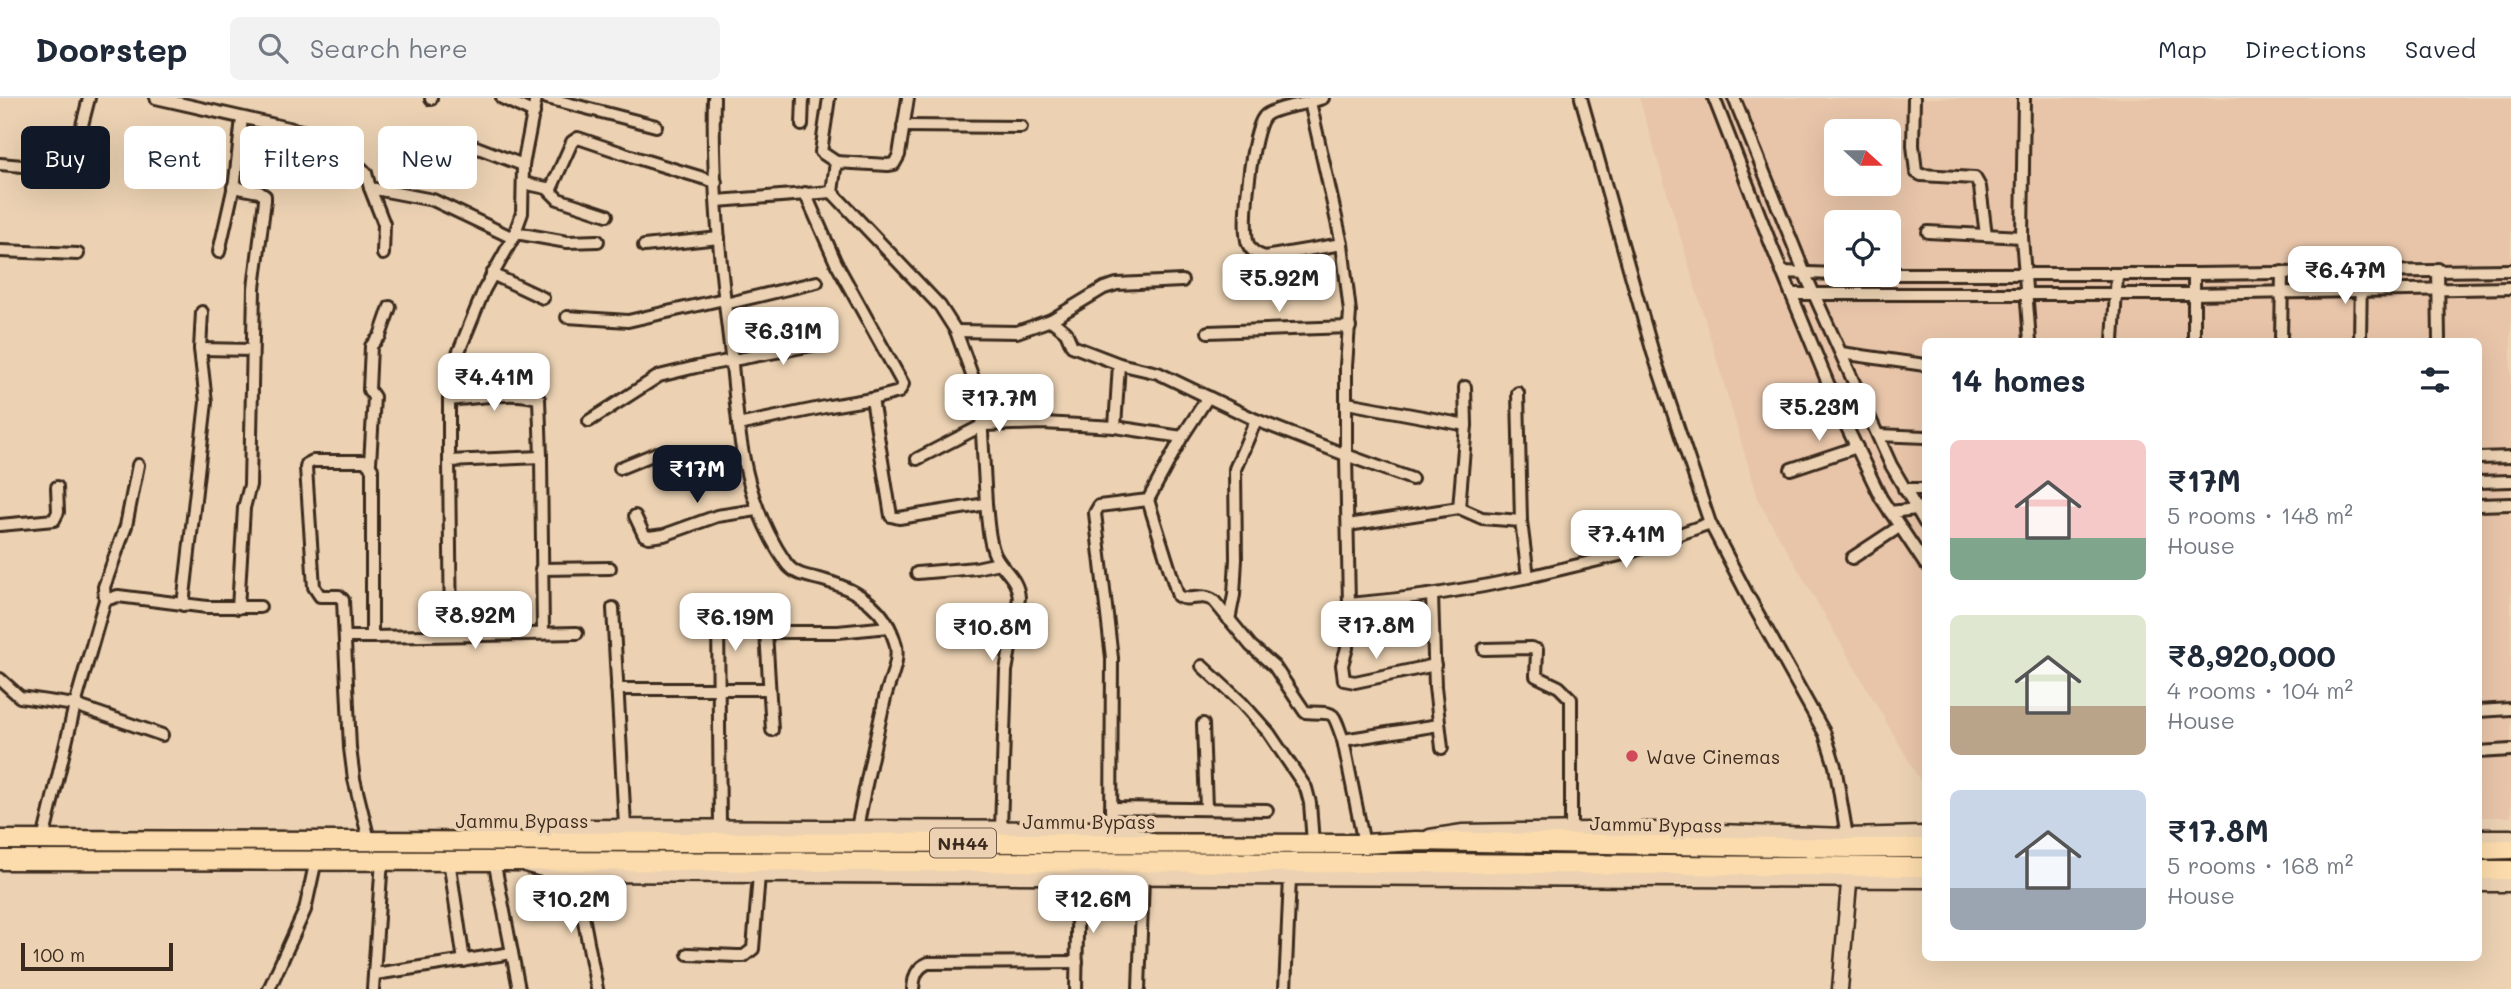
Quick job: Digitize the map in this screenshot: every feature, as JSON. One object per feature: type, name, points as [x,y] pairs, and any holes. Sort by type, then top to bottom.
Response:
[{"type":"highway","name":"Jammu Bypass","points":[[0,840],[521,841],[1111,836],[1157,842],[1848,842],[1922,848]]},
{"type":"highway","points":[[2482,850],[2511,849]]},
{"type":"highway","name":"Jammu Bypass","points":[[0,860],[516,860],[1850,873],[1922,867]]},
{"type":"highway","points":[[2482,870],[2511,870]]},
{"type":"street","points":[[82,126],[89,98]]},
{"type":"street","points":[[156,98],[281,126]]},
{"type":"street","points":[[502,98],[534,113]]},
{"type":"street","points":[[451,635],[451,373],[492,274],[514,236],[522,213],[523,165],[537,98]]},
{"type":"street","points":[[547,98],[656,126]]},
{"type":"street","points":[[714,98],[724,302],[743,459],[757,510],[793,571],[845,587],[861,595],[877,609],[889,627],[897,652],[885,695],[857,828]]},
{"type":"street","points":[[802,125],[803,98]]},
{"type":"street","points":[[829,98],[821,152],[836,162],[888,165],[894,164],[899,155],[908,98]]},
{"type":"street","points":[[1323,98],[1269,113],[1259,125],[1248,184],[1247,235],[1249,245],[1257,254],[1265,257],[1342,244]]},
{"type":"street","points":[[1581,98],[1653,353],[1710,523],[1825,734],[1835,766],[1848,842],[1850,873],[1840,989]]},
{"type":"street","points":[[1714,98],[1791,294],[1857,447],[1890,512],[1922,560]]},
{"type":"street","points":[[1734,98],[1805,274],[1878,435],[1904,489],[1920,508]]},
{"type":"street","points":[[1914,98],[1913,145],[1916,172],[1921,175],[1975,178],[1980,187],[1986,235]]},
{"type":"street","points":[[2024,98],[2022,237],[2030,338]]},
{"type":"street","points":[[1310,102],[1342,244],[1350,327],[1346,366],[1349,604],[1343,678],[1355,682],[1434,665]]},
{"type":"street","points":[[219,251],[233,187],[242,117]]},
{"type":"street","points":[[904,126],[1021,127]]},
{"type":"street","points":[[549,190],[553,187],[572,142],[578,138],[716,181]]},
{"type":"street","points":[[477,147],[523,165]]},
{"type":"street","points":[[832,192],[836,162]]},
{"type":"street","points":[[0,164],[21,166]]},
{"type":"street","points":[[364,171],[384,224],[383,254]]},
{"type":"street","points":[[523,183],[549,190],[558,199],[607,215]]},
{"type":"street","points":[[233,187],[259,192],[264,196],[254,288],[250,485],[244,508],[238,608]]},
{"type":"street","points":[[370,188],[433,200],[514,236],[567,242],[598,241]]},
{"type":"street","points":[[717,201],[832,192],[940,306],[956,331],[978,388],[983,425],[986,504],[992,546],[999,563],[1013,577],[1019,598],[1006,671],[1001,829]]},
{"type":"street","points":[[738,425],[872,399],[899,392],[903,384],[836,263],[805,193]]},
{"type":"street","points":[[1928,232],[2022,237]]},
{"type":"street","points":[[644,246],[719,238]]},
{"type":"street","points":[[0,251],[78,254]]},
{"type":"street","points":[[2438,269],[2439,338]]},
{"type":"street","points":[[1901,275],[2511,270]]},
{"type":"street","points":[[1782,272],[1824,274]]},
{"type":"street","points":[[2281,338],[2282,272]]},
{"type":"street","points":[[2360,338],[2361,272]]},
{"type":"street","points":[[492,274],[543,298]]},
{"type":"street","points":[[2113,338],[2117,274]]},
{"type":"street","points":[[2194,274],[2194,338]]},
{"type":"street","points":[[956,331],[1017,332],[1051,320],[1104,288],[1117,284],[1182,281]]},
{"type":"street","points":[[567,317],[628,321],[817,282]]},
{"type":"street","points":[[1791,294],[2117,295],[2511,288]]},
{"type":"street","points":[[372,637],[370,463],[374,397],[369,390],[371,346],[380,336],[390,307]]},
{"type":"street","points":[[183,605],[206,402],[200,349],[202,312]]},
{"type":"street","points":[[1051,320],[1066,332],[1072,346],[1119,364],[1166,376],[1256,420],[1412,479]]},
{"type":"street","points":[[1208,332],[1350,327]]},
{"type":"street","points":[[589,421],[659,376],[829,342]]},
{"type":"street","points":[[200,349],[253,350]]},
{"type":"street","points":[[1841,353],[1922,365]]},
{"type":"street","points":[[1115,426],[1119,364]]},
{"type":"street","points":[[1460,508],[1466,425],[1465,387]]},
{"type":"street","points":[[1776,411],[1830,387]]},
{"type":"street","points":[[1518,393],[1521,521],[1528,577]]},
{"type":"street","points":[[449,400],[525,396],[539,400],[542,634]]},
{"type":"street","points":[[1208,397],[1182,437],[1148,500],[1178,596],[1181,599],[1201,595],[1210,598],[1251,646],[1274,666],[1305,712],[1329,712],[1334,715],[1343,740],[1364,844]]},
{"type":"street","points":[[872,399],[891,516],[899,518],[986,504]]},
{"type":"street","points":[[1347,402],[1466,425]]},
{"type":"street","points":[[1230,620],[1236,559],[1235,469],[1256,420]]},
{"type":"street","points":[[917,460],[983,425],[1043,423],[1115,426],[1182,437]]},
{"type":"street","points":[[1878,435],[1922,437]]},
{"type":"street","points":[[1791,469],[1857,447]]},
{"type":"street","points":[[620,468],[657,453],[676,475],[743,459]]},
{"type":"street","points":[[449,461],[541,457]]},
{"type":"street","points":[[2482,458],[2511,457]]},
{"type":"street","points":[[369,840],[352,763],[342,598],[320,596],[314,587],[306,468],[307,464],[313,461],[370,463]]},
{"type":"street","points":[[43,840],[75,705],[105,600],[104,587],[126,526],[138,465]]},
{"type":"street","points":[[2482,482],[2511,481]]},
{"type":"street","points":[[0,526],[54,520],[58,512],[57,487]]},
{"type":"street","points":[[1904,489],[1922,489]]},
{"type":"street","points":[[521,841],[568,827],[1001,829],[1111,836],[1112,658],[1096,513],[1100,506],[1148,500]]},
{"type":"street","points":[[2482,505],[2511,504]]},
{"type":"street","points":[[1348,525],[1460,508],[1482,518],[1521,521]]},
{"type":"street","points":[[1890,512],[1920,508]]},
{"type":"street","points":[[635,516],[643,535],[649,537],[664,535],[717,516],[757,510]]},
{"type":"street","points":[[1349,604],[1396,601],[1528,577],[1629,553],[1710,523]]},
{"type":"street","points":[[1852,558],[1899,527]]},
{"type":"street","points":[[917,573],[976,568],[999,563]]},
{"type":"street","points":[[541,569],[610,568]]},
{"type":"street","points":[[1432,595],[1434,665],[1442,748]]},
{"type":"street","points":[[105,600],[118,596],[183,605],[260,607]]},
{"type":"street","points":[[613,608],[625,827]]},
{"type":"street","points":[[718,619],[720,826]]},
{"type":"street","points":[[772,730],[766,632],[838,632],[889,627]]},
{"type":"street","points":[[345,637],[577,633]]},
{"type":"street","points":[[1484,649],[1537,650],[1536,676],[1559,687],[1571,699],[1572,831]]},
{"type":"street","points":[[1202,666],[1242,703],[1269,733],[1306,788],[1310,803],[1313,844]]},
{"type":"street","points":[[0,680],[20,697],[75,705],[162,735]]},
{"type":"street","points":[[617,689],[769,689]]},
{"type":"street","points":[[2482,711],[2511,709]]},
{"type":"street","points":[[1203,724],[1206,808]]},
{"type":"street","points":[[1343,740],[1439,725]]},
{"type":"street","points":[[2482,752],[2511,750]]},
{"type":"street","points":[[1111,808],[1267,810]]},
{"type":"street","points":[[1416,841],[1449,832],[1654,830],[1848,842],[1922,834]]},
{"type":"street","points":[[2482,837],[2511,837]]},
{"type":"street","points":[[269,989],[305,910],[316,860]]},
{"type":"street","points":[[373,989],[382,860]]},
{"type":"street","points":[[449,860],[464,961]]},
{"type":"street","points":[[494,860],[519,989]]},
{"type":"street","points":[[516,860],[536,869],[575,874],[1290,878],[1850,873],[1922,880]]},
{"type":"street","points":[[575,874],[597,989]]},
{"type":"street","points":[[688,954],[737,957],[744,956],[753,949],[759,875]]},
{"type":"street","points":[[1076,989],[1078,876]]},
{"type":"street","points":[[1139,989],[1143,877]]},
{"type":"street","points":[[1285,989],[1290,878]]},
{"type":"street","points":[[2482,884],[2511,884]]},
{"type":"street","points":[[375,974],[512,953]]},
{"type":"street","points":[[913,989],[916,972],[920,966],[928,963],[1077,962]]},
{"type":"shaded area","points":[[1639,98],[2511,98],[2511,817],[2482,817],[2482,338],[1922,338],[1922,784],[1759,502]]},
{"type":"place","name":"Wave Cinemas","points":[[1632,756]]}]
